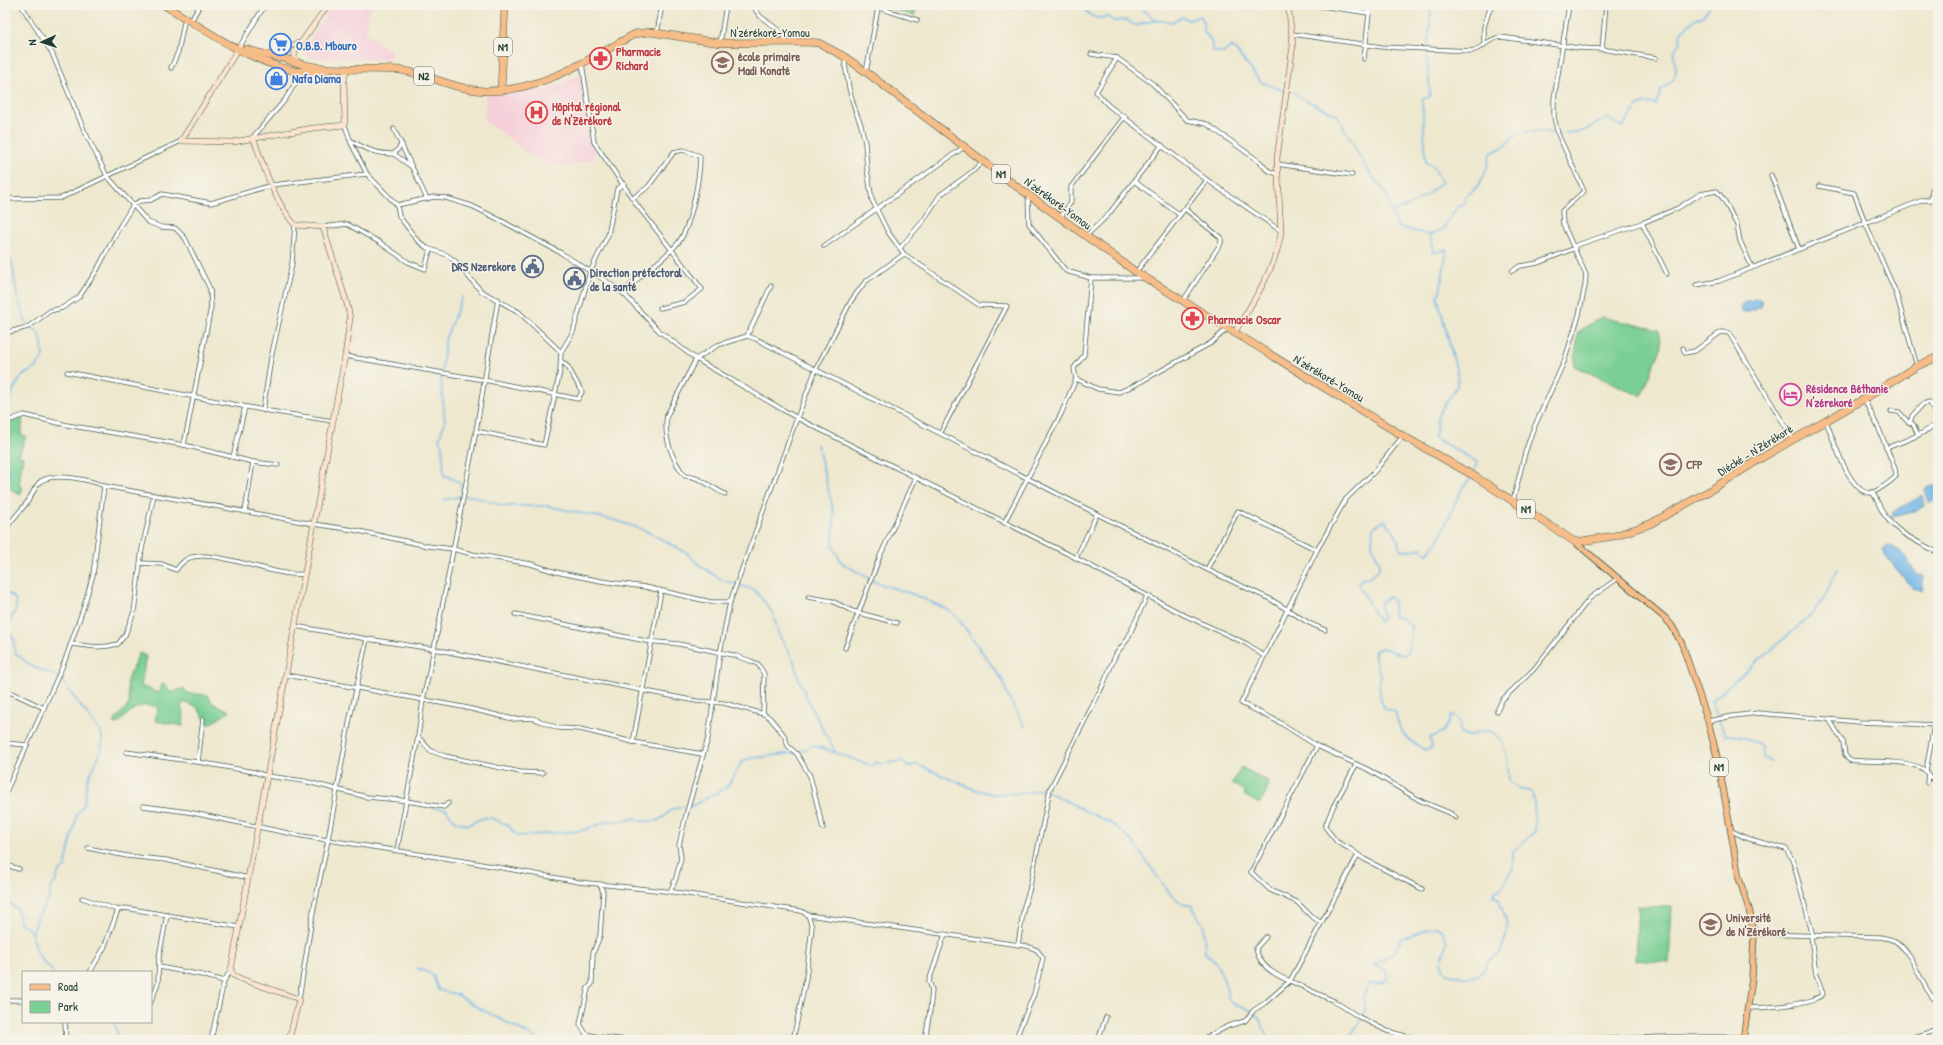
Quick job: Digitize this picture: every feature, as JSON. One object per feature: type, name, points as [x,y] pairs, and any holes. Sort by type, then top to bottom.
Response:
[{"type":"highway","name":"N2","points":[[164,5],[190,18],[262,62],[281,68],[301,68],[326,72],[346,70],[401,70],[453,86],[484,91],[501,90]]},
{"type":"highway","name":"N2","points":[[173,5],[190,18]]},
{"type":"highway","name":"N1","points":[[501,90],[505,5]]},
{"type":"highway","name":"N'zérékoré-Yomou","points":[[501,90],[520,88],[554,78],[635,34],[643,32],[720,43],[819,43],[845,57],[866,72],[984,160],[1028,195],[1144,278],[1403,436],[1472,475],[1575,542]]},
{"type":"highway","name":"N2","points":[[239,48],[284,58],[301,68]]},
{"type":"highway","points":[[281,68],[277,62],[284,58]]},
{"type":"highway","name":"Diécké - N'Zérékoré","points":[[1575,542],[1614,536],[1650,524],[1709,491],[1793,439],[1864,399],[1917,366],[1938,357]]},
{"type":"main road","name":"N1","points":[[1575,542],[1618,580],[1654,608],[1672,626],[1682,644],[1708,721],[1719,764],[1739,878],[1749,909],[1754,934],[1753,970],[1743,1038]]},
{"type":"street","points":[[21,5],[52,52],[84,130],[107,176],[148,222],[161,227],[175,228],[185,238],[210,289],[211,307],[184,445]]},
{"type":"street","points":[[171,68],[190,18],[200,5]]},
{"type":"street","points":[[181,141],[265,5]]},
{"type":"street","points":[[253,138],[285,100],[301,68],[295,61],[294,54],[301,41],[328,5]]},
{"type":"street","points":[[657,33],[662,5]]},
{"type":"street","points":[[720,43],[726,5]]},
{"type":"street","points":[[752,5],[760,16],[778,30],[788,43]]},
{"type":"street","points":[[870,5],[917,20]]},
{"type":"street","points":[[1234,334],[1276,257],[1281,231],[1277,174],[1278,138],[1286,92],[1292,34],[1288,6],[1279,5]]},
{"type":"street","points":[[1314,5],[1369,13]]},
{"type":"street","points":[[1364,59],[1370,5]]},
{"type":"street","points":[[1484,44],[1484,27],[1491,5]]},
{"type":"street","points":[[1513,501],[1527,446],[1564,362],[1579,315],[1586,286],[1586,275],[1563,224],[1562,211],[1584,191],[1558,134],[1554,117],[1554,100],[1569,5]]},
{"type":"street","points":[[1602,49],[1606,5]]},
{"type":"street","points":[[866,72],[878,8]]},
{"type":"street","points":[[1292,34],[1366,45],[1472,51],[1492,38],[1501,37],[1562,44],[1579,48],[1602,49],[1656,58]]},
{"type":"street","points":[[267,55],[283,51],[301,41]]},
{"type":"street","points":[[1091,54],[1117,58],[1154,84],[1187,120],[1207,124],[1260,162],[1267,170],[1277,174]]},
{"type":"street","points":[[845,57],[844,65],[854,110],[861,125],[865,143],[868,179],[872,200],[888,232],[904,254],[979,305],[1007,306],[940,432]]},
{"type":"street","points":[[1117,58],[1096,92],[1109,106],[1207,180],[1281,231]]},
{"type":"street","points":[[582,63],[594,142],[633,198],[702,289],[685,302],[660,308]]},
{"type":"street","points":[[346,70],[344,81],[345,125],[350,140],[367,174],[397,206],[399,216],[402,221],[418,240],[430,250],[447,255],[456,262],[481,291],[498,299],[518,312],[561,352]]},
{"type":"street","points":[[1060,218],[1071,202],[1071,187],[1124,116]]},
{"type":"street","points":[[5,199],[61,198],[181,141],[233,142],[345,125]]},
{"type":"street","points":[[394,128],[427,199]]},
{"type":"street","points":[[253,138],[272,185],[287,216],[295,225],[323,227],[347,224],[379,242],[408,262],[425,269],[430,250]]},
{"type":"street","points":[[350,140],[368,151],[378,154],[394,154],[412,167]]},
{"type":"street","points":[[394,154],[402,144]]},
{"type":"street","points":[[1085,237],[1108,215],[1162,145]]},
{"type":"street","points":[[824,246],[965,147]]},
{"type":"street","points":[[623,293],[636,278],[679,242],[687,225],[697,185],[700,156],[683,150],[674,152],[648,187],[633,198]]},
{"type":"street","points":[[900,248],[923,221],[940,195],[972,172],[984,160]]},
{"type":"street","points":[[1277,164],[1352,175]]},
{"type":"street","points":[[5,333],[28,327],[50,311],[62,308],[79,297],[97,270],[104,253],[133,205],[140,200],[151,200],[162,194],[211,203],[272,185],[367,174]]},
{"type":"street","points":[[1771,175],[1799,249]]},
{"type":"street","points":[[1136,272],[1207,180]]},
{"type":"street","points":[[1134,181],[1180,215]]},
{"type":"street","points":[[1696,286],[1719,281],[1865,222],[1923,200],[1931,200],[1932,190],[1938,183]]},
{"type":"street","points":[[476,431],[544,445],[561,361],[561,352],[575,327],[590,272],[608,234],[617,190],[624,184]]},
{"type":"street","points":[[1819,186],[1854,193],[1896,293],[1917,366]]},
{"type":"street","points":[[1512,271],[1520,266],[1538,263],[1574,247],[1642,223],[1678,208],[1700,194],[1717,191],[1724,200],[1737,225],[1740,241],[1752,268]]},
{"type":"street","points":[[1028,195],[1029,224],[1066,271],[1090,278],[1144,278]]},
{"type":"street","points":[[397,206],[427,199],[451,199],[472,206],[561,253],[623,293],[659,331],[696,358],[797,418],[1076,558],[1147,596],[1247,644],[1264,656]]},
{"type":"street","points":[[1183,302],[1221,243],[1221,238],[1185,209]]},
{"type":"street","points":[[1642,223],[1667,274]]},
{"type":"street","points":[[263,410],[271,358],[292,264],[295,225]]},
{"type":"street","points":[[211,1040],[224,981],[231,970],[345,356],[350,318],[323,227]]},
{"type":"street","points":[[670,892],[676,878],[681,858],[679,845],[702,754],[708,738],[720,653],[730,602],[797,418],[816,369],[851,301],[865,282],[904,254]]},
{"type":"street","points":[[1004,523],[1037,457],[1051,435],[1076,379],[1074,368],[1084,355],[1090,278]]},
{"type":"street","points":[[746,336],[771,286]]},
{"type":"street","points":[[398,850],[423,700],[476,431],[498,299]]},
{"type":"street","points":[[1076,379],[1098,389],[1119,392],[1133,386],[1211,342],[1227,329]]},
{"type":"street","points":[[1683,348],[1685,353],[1692,353],[1721,332],[1729,333],[1793,439]]},
{"type":"street","points":[[725,494],[700,480],[690,476],[685,476],[677,463],[665,432],[667,415],[696,358],[718,345],[746,336],[756,339],[816,369],[1097,514],[1288,609],[1309,623],[1326,630]]},
{"type":"street","points":[[345,356],[484,380],[578,399],[582,392],[568,367],[561,361]]},
{"type":"street","points":[[67,372],[245,407],[332,421]]},
{"type":"street","points":[[1826,421],[1849,474],[1862,490],[1872,492],[1896,476],[1895,469],[1864,399]]},
{"type":"street","points":[[1886,448],[1918,435],[1934,426],[1936,420],[1930,402],[1923,404],[1912,416],[1910,423]]},
{"type":"street","points":[[233,456],[245,407]]},
{"type":"street","points":[[1891,411],[1899,412],[1907,421],[1913,424],[1918,435]]},
{"type":"street","points":[[6,422],[24,415],[66,425],[184,445],[253,462],[278,465]]},
{"type":"street","points":[[1403,436],[1375,471],[1346,498],[1317,550],[1241,703],[1279,722],[1317,746],[1367,769],[1403,791],[1450,813],[1456,818]]},
{"type":"street","points":[[245,512],[253,462]]},
{"type":"street","points":[[5,530],[14,515],[27,503],[40,481],[48,478],[68,477],[95,482],[104,486],[354,530],[428,546],[453,549],[480,556],[532,564],[556,572],[601,582],[661,591],[711,602],[730,602]]},
{"type":"street","points":[[845,648],[880,556],[916,478]]},
{"type":"street","points":[[5,794],[71,644],[93,575],[104,486]]},
{"type":"street","points":[[1872,492],[1885,517],[1904,534],[1938,553]]},
{"type":"street","points":[[71,644],[97,647],[118,644],[125,635],[134,612],[140,563],[154,495]]},
{"type":"street","points":[[1207,569],[1238,511],[1317,550]]},
{"type":"street","points":[[1076,558],[1097,514]]},
{"type":"street","points":[[140,563],[162,564],[176,570],[188,558],[209,556],[236,562],[241,561],[260,568],[288,574],[304,574]]},
{"type":"street","points":[[1497,711],[1502,700],[1534,669],[1590,598],[1618,580]]},
{"type":"street","points":[[633,742],[661,591]]},
{"type":"street","points":[[1018,945],[1024,906],[1029,891],[1048,794],[1103,685],[1116,654],[1127,640],[1147,596]]},
{"type":"street","points":[[808,597],[832,601],[859,612],[897,623]]},
{"type":"street","points":[[515,614],[652,642],[679,644],[720,653],[733,654],[758,664],[764,674],[763,714]]},
{"type":"street","points":[[295,626],[367,640],[434,649],[696,701],[724,703],[763,714],[770,718],[784,735],[786,743],[797,754],[810,776],[823,828]]},
{"type":"street","points":[[289,1040],[299,999],[312,912],[328,839],[350,718],[367,640]]},
{"type":"street","points":[[286,675],[463,707],[513,719],[532,718],[558,728],[580,728],[633,742],[702,754]]},
{"type":"street","points":[[5,692],[12,693],[44,708]]},
{"type":"street","points":[[1708,721],[1733,716],[1758,714],[1936,725],[1927,773],[1927,783]]},
{"type":"street","points":[[1829,719],[1843,742],[1845,755],[1849,760],[1883,763],[1910,763],[1927,773],[1938,783]]},
{"type":"street","points":[[198,762],[203,720]]},
{"type":"street","points":[[418,737],[431,751],[445,756],[520,772],[543,773]]},
{"type":"street","points":[[5,744],[27,745]]},
{"type":"street","points":[[1317,746],[1251,872],[1270,890],[1297,902],[1311,916],[1320,922]]},
{"type":"street","points":[[126,752],[198,762],[254,772],[267,776],[304,781],[367,797],[444,807],[448,803]]},
{"type":"street","points":[[1356,765],[1333,807],[1325,827],[1337,842],[1358,855],[1422,889]]},
{"type":"street","points":[[143,806],[188,812],[328,839],[600,884],[670,892],[801,911],[808,915],[1018,945],[1037,950],[1044,958],[1034,994],[1015,1040]]},
{"type":"street","points":[[1730,830],[1752,840],[1786,849],[1793,862],[1812,936],[1816,975],[1823,994],[1814,1000],[1777,1007],[1747,1008]]},
{"type":"street","points":[[88,848],[127,856],[166,860],[249,878]]},
{"type":"street","points":[[1190,1040],[1204,1039],[1228,1026],[1245,1022],[1252,1012],[1265,1003],[1290,981],[1320,922],[1358,855]]},
{"type":"street","points":[[5,865],[19,869]]},
{"type":"street","points":[[600,884],[603,892],[600,936],[593,953],[592,984],[588,988],[580,1024],[586,1034],[629,1040]]},
{"type":"street","points":[[82,898],[118,910],[125,908],[239,927]]},
{"type":"street","points":[[91,971],[104,948],[118,910]]},
{"type":"street","points":[[152,999],[158,983],[159,957],[167,915]]},
{"type":"street","points":[[793,1040],[806,978],[812,927],[808,915]]},
{"type":"street","points":[[925,1040],[932,990],[929,981],[945,934]]},
{"type":"street","points":[[1754,934],[1880,937],[1897,942],[1910,958],[1924,985],[1938,1003]]},
{"type":"street","points":[[1266,937],[1256,948],[1258,958],[1263,965],[1290,981],[1334,1001],[1359,1018],[1387,1031],[1420,1040]]},
{"type":"street","points":[[159,967],[202,975],[224,981]]},
{"type":"street","points":[[231,970],[233,975],[241,980],[299,999]]},
{"type":"street","points":[[5,1000],[22,1000]]},
{"type":"street","points":[[1098,1040],[1106,1017]]},
{"type":"street","points":[[64,1023],[66,1040]]},
{"type":"street","points":[[1904,1040],[1938,1030]]},
{"type":"street","points":[[1579,1040],[1743,1038]]},
{"type":"shaded area","points":[[333,5],[371,5],[365,31],[386,49],[390,49],[390,59],[310,58],[302,51]]},
{"type":"shaded area","name":"Hôpital régional de N'Zérékoré","points":[[584,73],[595,158],[569,167],[547,163],[525,152],[501,131],[484,122],[486,94],[524,92],[554,87]]},
{"type":"green space","points":[[878,5],[918,5],[914,16]]},
{"type":"green space","points":[[1601,317],[1659,330],[1662,347],[1641,396],[1574,366],[1578,332]]},
{"type":"green space","points":[[23,417],[21,435],[26,436],[19,456],[23,457],[19,485],[23,488],[20,495],[9,488],[5,494],[5,481],[8,475],[5,473],[5,425]]},
{"type":"green space","points":[[139,653],[146,656],[141,686],[159,693],[162,684],[167,686],[170,693],[184,688],[187,693],[208,695],[212,703],[230,711],[209,725],[197,707],[183,702],[181,708],[184,713],[183,726],[155,721],[158,707],[140,706],[131,711],[118,724],[113,723],[129,704],[127,680]]},
{"type":"green space","points":[[1241,767],[1268,781],[1266,794],[1259,804],[1244,795],[1245,791],[1232,784]]},
{"type":"green space","points":[[1638,906],[1672,907],[1669,963],[1635,960]]},
{"type":"water","points":[[1757,298],[1762,301],[1760,307],[1749,312],[1742,312],[1740,307],[1742,304]]},
{"type":"water","points":[[1938,485],[1938,500],[1929,503],[1925,489],[1928,486]]},
{"type":"water","points":[[1923,495],[1925,506],[1909,513],[1893,517],[1891,513]]},
{"type":"water","points":[[1890,545],[1906,557],[1916,575],[1924,576],[1922,591],[1913,588],[1886,556],[1883,549]]},
{"type":"waterway","points":[[1080,5],[1092,16],[1098,18],[1107,17],[1114,21],[1127,20],[1136,26],[1154,21],[1172,22],[1181,17],[1188,20],[1201,16],[1203,30],[1211,41],[1213,51],[1223,53],[1232,46],[1261,82],[1284,91]]},
{"type":"waterway","points":[[1135,5],[1156,20]]},
{"type":"waterway","points":[[1392,211],[1406,207],[1419,200],[1442,182],[1433,166],[1426,162],[1422,99],[1430,97],[1427,53],[1431,14],[1428,5]]},
{"type":"waterway","points":[[1430,235],[1443,229],[1457,207],[1465,203],[1465,196],[1471,193],[1479,184],[1488,165],[1490,153],[1502,148],[1515,135],[1526,132],[1543,131],[1558,134],[1584,131],[1609,118],[1616,124],[1623,127],[1636,108],[1640,105],[1650,103],[1656,105],[1661,90],[1673,80],[1676,73],[1674,56],[1675,50],[1680,41],[1681,32],[1695,19],[1704,16],[1710,5]]},
{"type":"waterway","points":[[1288,92],[1294,92],[1301,98],[1337,115],[1368,171],[1386,193],[1397,227],[1430,235],[1433,252],[1447,250],[1440,292],[1437,296],[1458,376],[1457,386],[1438,415],[1435,438],[1477,462],[1474,472]]},
{"type":"waterway","points":[[5,240],[6,257],[12,262],[17,296],[26,323],[38,332],[42,342],[43,357],[36,368],[22,376],[13,390],[5,415]]},
{"type":"waterway","points":[[462,297],[445,340],[441,379],[445,422],[439,439],[442,444],[444,475],[459,482],[463,491]]},
{"type":"waterway","points":[[817,444],[834,513],[833,546],[842,563],[875,582],[912,594],[947,609],[957,617],[1003,681],[1007,694],[1025,727]]},
{"type":"waterway","points":[[5,456],[11,477],[5,486]]},
{"type":"waterway","points":[[1346,1040],[1362,1020],[1365,1009],[1363,996],[1369,984],[1380,984],[1387,979],[1387,971],[1374,965],[1394,952],[1401,938],[1436,927],[1442,930],[1447,942],[1441,963],[1445,972],[1465,977],[1479,974],[1484,970],[1489,960],[1500,953],[1506,936],[1507,927],[1499,899],[1494,896],[1494,891],[1501,889],[1513,868],[1513,851],[1535,832],[1532,792],[1520,789],[1509,781],[1507,757],[1497,735],[1482,731],[1467,736],[1459,732],[1460,721],[1451,715],[1444,730],[1430,738],[1432,748],[1425,750],[1404,735],[1399,726],[1395,711],[1385,709],[1381,701],[1379,683],[1380,673],[1375,659],[1375,651],[1382,648],[1403,655],[1407,653],[1411,639],[1411,626],[1403,619],[1393,616],[1394,602],[1389,597],[1381,602],[1380,608],[1383,617],[1379,622],[1358,584],[1361,579],[1369,578],[1378,570],[1380,564],[1372,545],[1373,528],[1385,520],[1396,535],[1401,550],[1408,551],[1422,548],[1427,554],[1438,541],[1461,491],[1471,477]]},
{"type":"waterway","points":[[444,500],[462,496]]},
{"type":"waterway","points":[[464,496],[473,496],[504,506],[547,506],[614,520],[644,530],[687,553],[699,565],[722,580],[755,590],[772,612],[779,635],[794,661],[798,677],[812,709],[836,753],[872,766],[875,762],[882,764],[902,761],[909,766],[918,765],[976,790],[993,794],[1027,793],[1042,789],[1114,825],[1132,841],[1170,894],[1183,904],[1192,906],[1204,927],[1205,953],[1213,960],[1218,968],[1226,986],[1230,1001],[1256,1014],[1263,1026],[1267,1038],[1266,1040]]},
{"type":"waterway","points":[[1771,761],[1763,758],[1762,747],[1754,742],[1740,736],[1725,735],[1711,701],[1807,619],[1825,597],[1837,568]]},
{"type":"waterway","points":[[5,592],[12,596],[17,604],[7,628],[9,634],[14,638],[15,653],[31,666],[59,677],[101,733],[102,740],[101,752],[88,779],[83,806],[77,814],[65,867],[58,873],[56,881],[50,889],[50,897],[38,916],[32,935]]},
{"type":"waterway","points":[[432,808],[446,809],[455,821],[468,825],[480,819],[491,818],[508,825],[518,836],[580,831],[609,821],[623,821],[635,818],[642,821],[657,821],[664,817],[672,809],[692,806],[727,787],[742,762],[747,759],[793,753],[806,750],[813,745],[836,753]]},
{"type":"waterway","points":[[5,900],[17,909],[21,924],[29,929],[38,953],[52,971]]},
{"type":"waterway","points":[[417,968],[433,975],[438,990],[456,994],[477,1007],[540,1040]]},
{"type":"waterway","points":[[114,1023],[119,1040]]},
{"type":"place","name":"O.B.B. Mbouro","points":[[281,45]]},
{"type":"place","name":"Pharmacie Richard","points":[[600,58]]},
{"type":"place","name":"école primaire Madi Konaté","points":[[722,63]]},
{"type":"place","name":"Nafa Diama","points":[[276,78]]},
{"type":"place","name":"Hôpital régional de N'Zérékoré","points":[[537,113]]},
{"type":"place","name":"DRS Nzerekore","points":[[532,266]]},
{"type":"place","name":"Direction préfectoral de la santé","points":[[574,279]]},
{"type":"place","name":"Pharmacie Oscar","points":[[1192,319]]},
{"type":"place","name":"Résidence Béthanie N'zérekoré","points":[[1790,395]]},
{"type":"place","name":"CFP","points":[[1670,464]]},
{"type":"place","name":"Université de N'Zérékoré","points":[[1710,924]]}]
